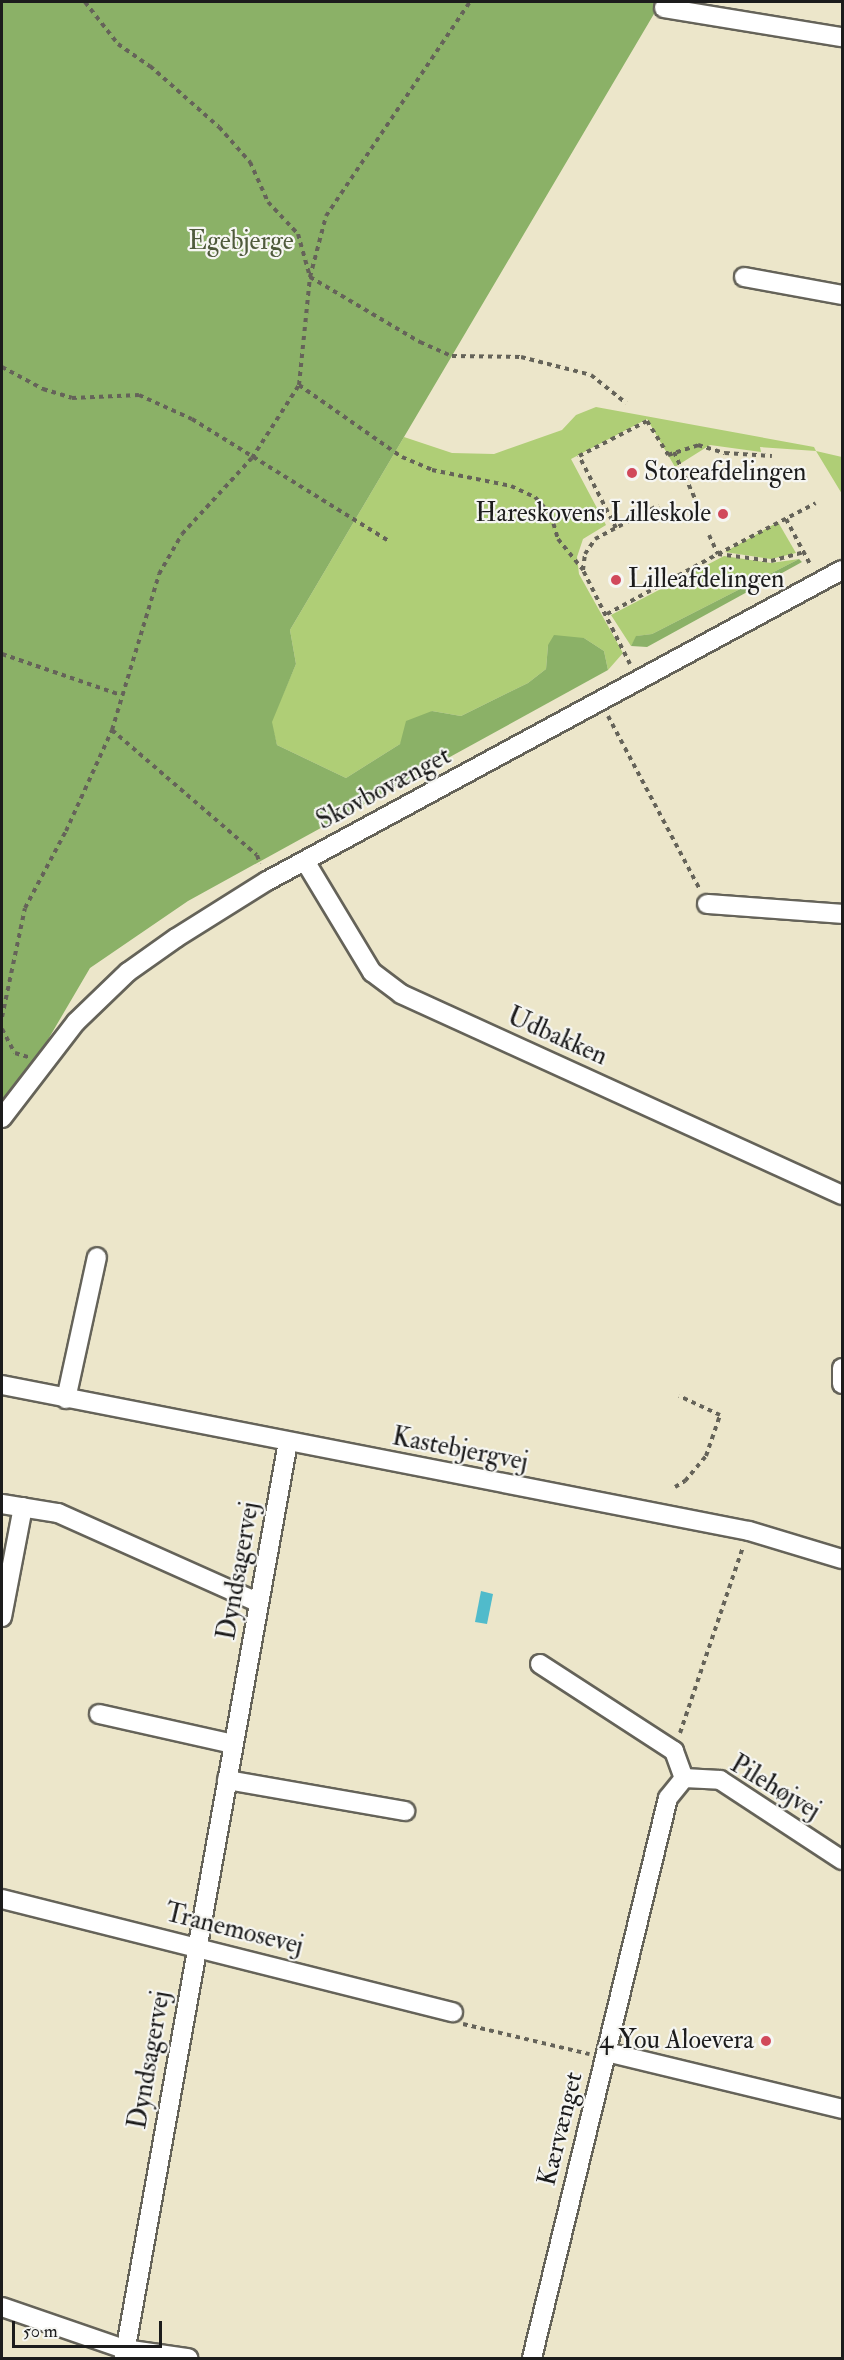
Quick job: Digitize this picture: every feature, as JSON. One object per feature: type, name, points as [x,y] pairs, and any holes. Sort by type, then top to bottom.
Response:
[{"type":"street","points":[[664,8],[843,37]]},
{"type":"street","points":[[744,277],[843,295]]},
{"type":"street","name":"Skovbovænget","points":[[2,1118],[76,1022],[128,972],[267,881],[843,570]]},
{"type":"street","name":"Udbakken","points":[[305,861],[372,972],[401,994],[843,1195]]},
{"type":"street","points":[[707,904],[843,914]]},
{"type":"street","points":[[66,1398],[97,1257]]},
{"type":"street","points":[[843,1368],[843,1384]]},
{"type":"street","name":"Kastebjergvej","points":[[2,1385],[749,1531],[843,1559]]},
{"type":"street","name":"Dyndsagervej","points":[[124,2354],[288,1442]]},
{"type":"street","points":[[2,1504],[58,1513],[259,1603]]},
{"type":"street","points":[[2,1617],[23,1507]]},
{"type":"street","points":[[540,1664],[674,1751],[684,1778]]},
{"type":"street","points":[[99,1714],[233,1743]]},
{"type":"street","name":"Pilehøjvej","points":[[684,1778],[720,1779],[843,1860]]},
{"type":"street","name":"Kærvænget","points":[[532,2358],[668,1798],[684,1778]]},
{"type":"street","points":[[227,1780],[405,1811]]},
{"type":"street","name":"Tranemosevej","points":[[2,1899],[453,2012]]},
{"type":"street","points":[[606,2055],[843,2109]]},
{"type":"street","points":[[2,2307],[124,2354],[188,2358]]},
{"type":"path","points":[[85,2],[118,44],[201,112],[250,162],[268,202],[298,234],[310,277],[372,316],[452,356],[521,357],[591,375],[626,403]]},
{"type":"path","points":[[2,1017],[25,908],[66,831],[112,730],[159,574],[182,534],[252,458],[299,385],[310,277],[326,216],[470,2]]},
{"type":"path","points":[[2,367],[44,389],[72,398],[139,395],[192,419],[388,541]]},
{"type":"path","points":[[299,385],[402,457],[432,470],[511,486],[535,497],[551,515],[558,539],[583,570],[607,614],[638,681]]},
{"type":"path","points":[[616,528],[579,456],[647,421],[668,455],[698,445],[724,453],[772,456]]},
{"type":"path","points":[[674,452],[701,512]]},
{"type":"path","points":[[607,614],[816,503]]},
{"type":"path","points":[[583,570],[585,554],[596,539],[659,505]]},
{"type":"path","points":[[786,519],[819,583]]},
{"type":"path","points":[[709,535],[718,554]]},
{"type":"path","points":[[718,554],[771,561],[805,552]]},
{"type":"path","points":[[2,654],[121,695]]},
{"type":"path","points":[[601,701],[707,904]]},
{"type":"path","points":[[112,730],[256,855],[267,881]]},
{"type":"path","points":[[2,1029],[15,1053],[45,1063]]},
{"type":"path","points":[[675,1487],[685,1481],[706,1456],[720,1415],[679,1396]]},
{"type":"path","points":[[674,1751],[743,1547]]},
{"type":"path","points":[[453,2012],[466,2028],[606,2055]]},
{"type":"green space","name":"Egebjerge","points":[[2,2],[661,2],[290,630],[296,664],[272,722],[277,745],[346,778],[400,744],[406,721],[432,711],[461,716],[528,683],[546,669],[548,645],[554,635],[584,638],[604,651],[608,670],[188,901],[90,968],[2,1118]]},
{"type":"green space","points":[[596,407],[814,447],[816,451],[760,447],[761,452],[710,445],[675,467],[647,419],[571,459],[606,525],[583,539],[577,557],[579,574],[623,653],[608,670],[604,651],[584,638],[548,645],[546,669],[528,683],[461,716],[432,711],[400,744],[346,778],[277,745],[271,722],[296,664],[290,630],[404,437],[452,453],[494,454],[562,430],[576,415]]},
{"type":"green space","points":[[816,451],[842,457],[842,494]]},
{"type":"green space","points":[[778,522],[796,553],[771,559],[725,552]]},
{"type":"green space","points":[[724,556],[771,563],[799,559],[652,634],[637,636],[631,646],[611,615]]},
{"type":"green space","points":[[799,559],[802,562],[647,647],[631,646],[636,636],[652,634]]},
{"type":"water","points":[[481,1591],[493,1594],[487,1624],[475,1622]]},
{"type":"place","name":"Storeafdelingen","points":[[632,473]]},
{"type":"place","name":"Hareskovens Lilleskole","points":[[723,514]]},
{"type":"place","name":"Lilleafdelingen","points":[[616,580]]},
{"type":"place","name":"4 You Aloevera","points":[[766,2041]]}]
